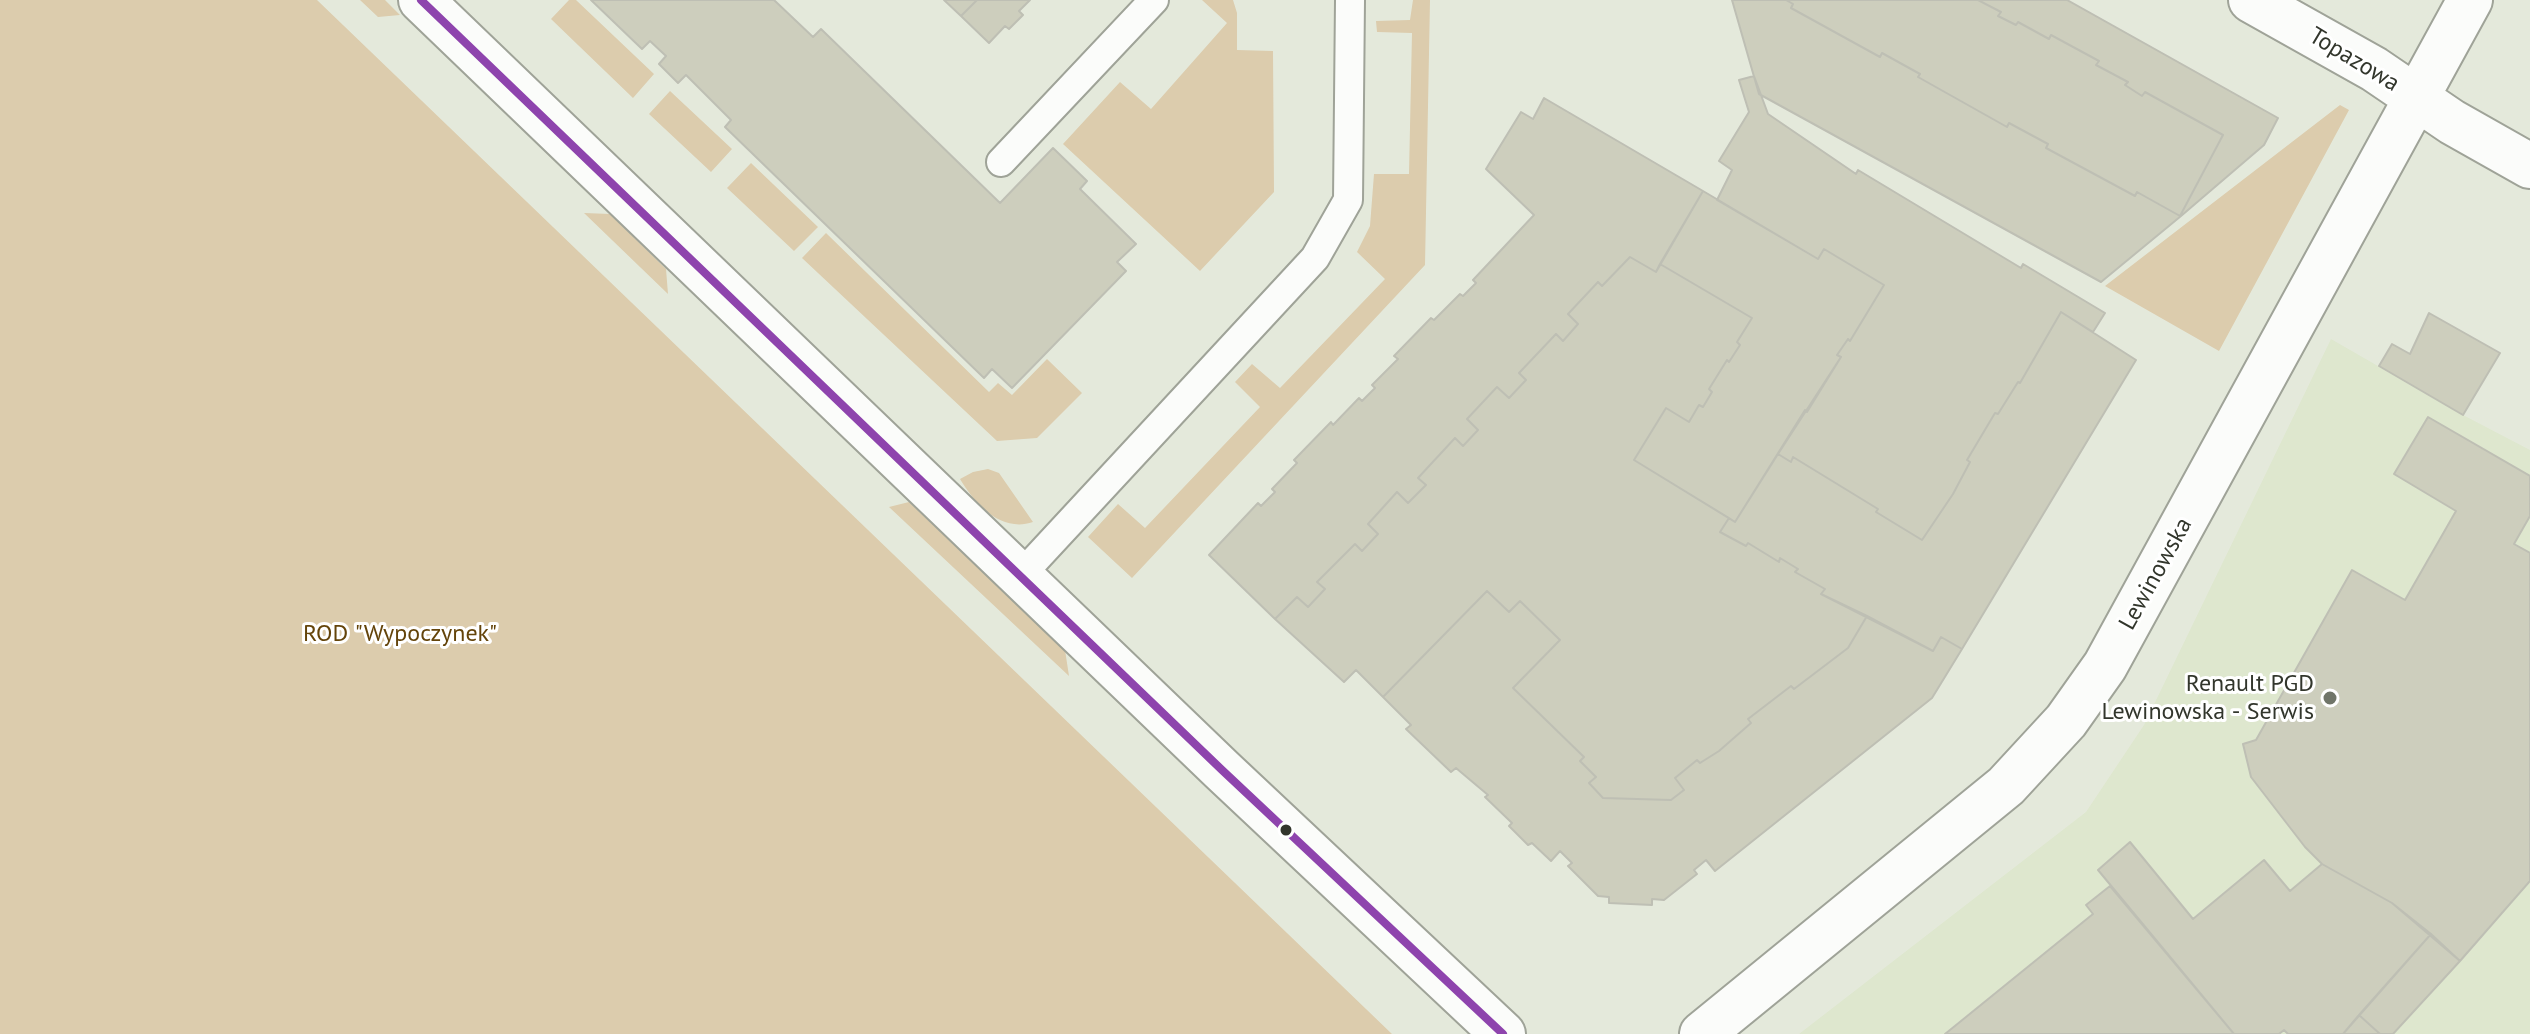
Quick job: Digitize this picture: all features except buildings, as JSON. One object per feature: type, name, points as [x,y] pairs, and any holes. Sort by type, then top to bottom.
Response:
[{"type":"street","points":[[421,0],[1222,770],[1503,1034]]},
{"type":"street","name":"Topazowa","points":[[2251,0],[2374,69],[2452,122],[2530,166]]},
{"type":"street","name":"Lewinowska","points":[[1702,1034],[2006,786],[2066,721],[2105,666],[2470,0]]},
{"type":"lane","points":[[1001,162],[1154,0]]},
{"type":"lane","points":[[1021,575],[1315,258],[1348,200],[1350,0]]},
{"type":"shaded area","points":[[2331,339],[2530,450],[2530,1034],[1799,1034],[2086,812],[2144,725]]},
{"type":"green space","name":"ROD \"Wypoczynek\"","points":[[0,0],[317,0],[1392,1034],[0,1034]]},
{"type":"green space","points":[[360,0],[385,0],[400,15],[378,17]]},
{"type":"green space","points":[[569,0],[576,0],[654,74],[633,98],[551,19]]},
{"type":"green space","points":[[1202,0],[1233,0],[1237,13],[1237,50],[1273,51],[1274,192],[1200,271],[1063,144],[1120,82],[1151,109],[1227,23]]},
{"type":"green space","points":[[1413,0],[1430,0],[1425,265],[1132,578],[1088,537],[1118,504],[1145,528],[1260,407],[1235,382],[1252,364],[1280,388],[1385,279],[1357,252],[1370,226],[1374,174],[1409,174],[1412,33],[1377,32],[1376,21],[1410,20]]},
{"type":"green space","points":[[670,91],[732,149],[711,172],[649,114]]},
{"type":"green space","points":[[2340,105],[2349,110],[2219,351],[2105,286]]},
{"type":"green space","points":[[751,163],[818,227],[794,251],[727,188]]},
{"type":"green space","points":[[584,213],[610,214],[666,269],[668,294]]},
{"type":"green space","points":[[826,233],[989,392],[998,383],[1012,395],[1047,359],[1082,393],[1037,438],[997,441],[802,258]]},
{"type":"green space","points":[[988,469],[999,473],[1033,522],[1021,524],[1000,520],[973,498],[960,479]]},
{"type":"green space","points":[[909,502],[1065,650],[1069,676],[889,507]]},
{"type":"transit line","points":[[421,0],[1222,770],[1503,1034]]},
{"type":"place","name":"Renault PGD Lewinowska - Serwis","points":[[2330,698]]}]
